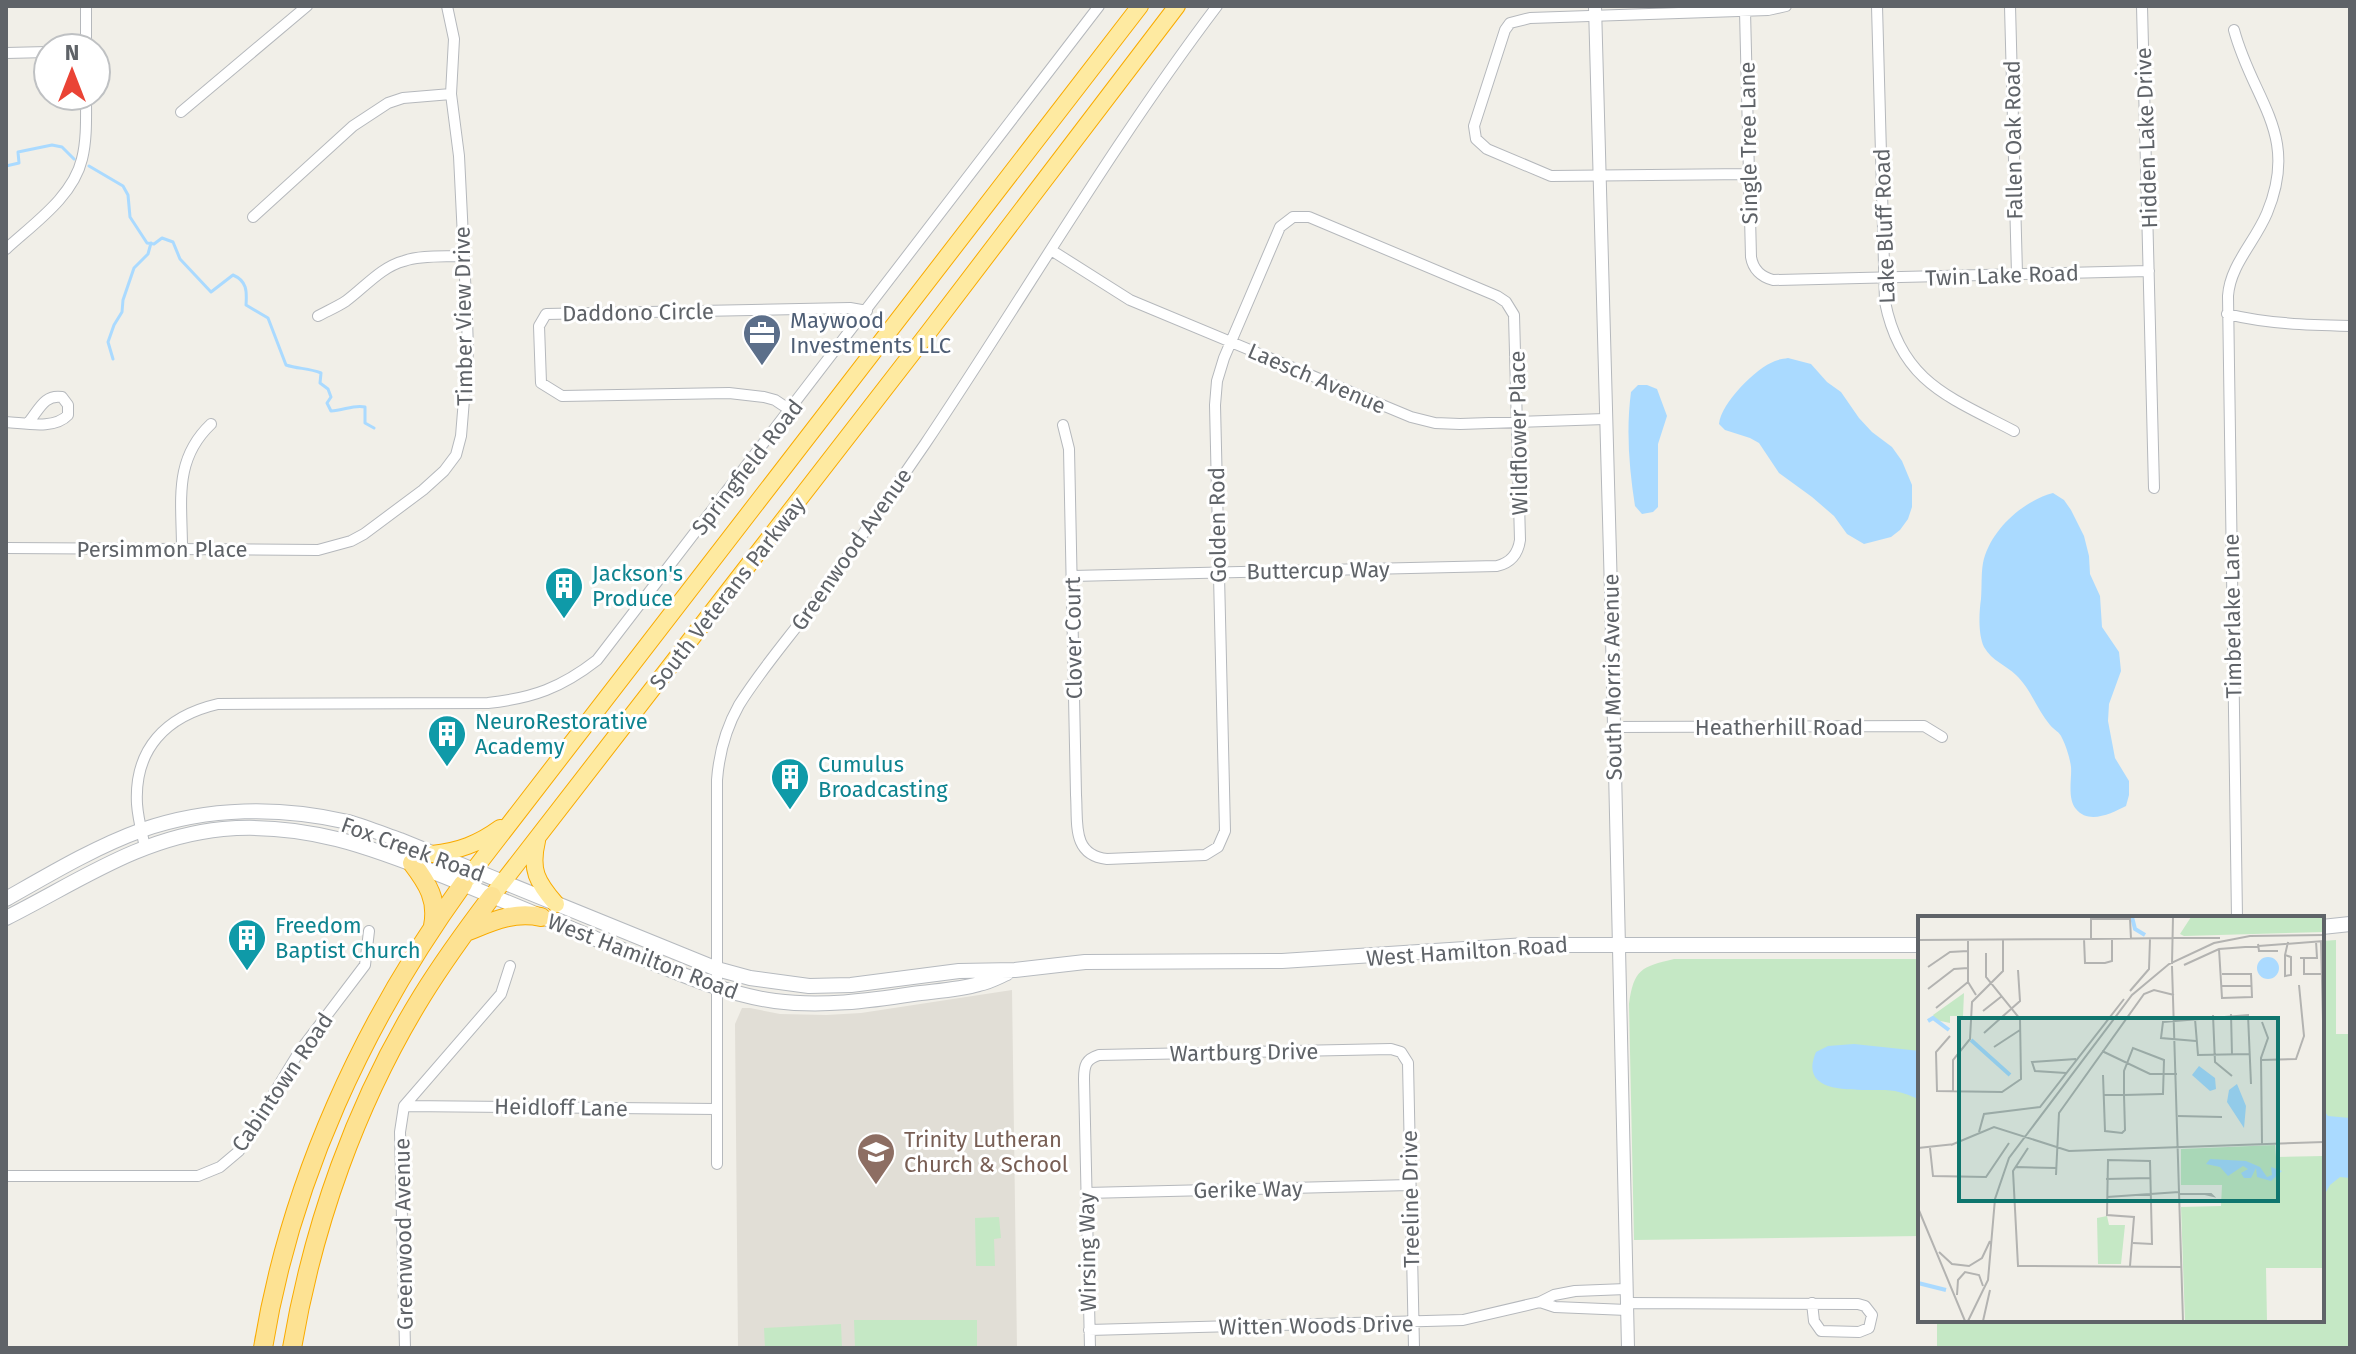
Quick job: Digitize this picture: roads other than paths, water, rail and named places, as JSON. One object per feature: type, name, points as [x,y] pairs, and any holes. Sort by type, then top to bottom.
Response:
[{"type":"highway","name":"South Veterans Parkway","points":[[263,1348],[279,1271],[317,1152],[368,1039],[399,980],[432,928],[1140,6]]},
{"type":"highway","name":"South Veterans Parkway","points":[[292,1348],[311,1256],[333,1186],[355,1128],[421,998],[464,933],[538,834],[862,419],[1177,6]]},
{"type":"highway","points":[[432,854],[467,848],[485,840],[514,818]]},
{"type":"highway","points":[[538,834],[534,868],[544,890],[556,904]]},
{"type":"highway","points":[[412,863],[429,886],[435,901],[432,928]]},
{"type":"highway","points":[[464,933],[513,915],[541,917]]},
{"type":"main road","name":"Fox Creek Road","points":[[6,899],[92,852],[142,830],[176,820],[255,810],[292,812],[351,823],[432,854],[468,878]]},
{"type":"main road","name":"Fox Creek Road","points":[[6,918],[88,873],[145,847],[210,831],[242,828],[291,829],[362,844],[412,863],[468,878]]},
{"type":"main road","name":"West Hamilton Road","points":[[468,878],[497,890],[541,917],[717,988],[749,997],[832,1004],[980,984],[1015,970]]},
{"type":"main road","name":"West Hamilton Road","points":[[497,890],[556,904],[717,969],[779,984],[809,986],[851,985],[959,971],[1015,970],[1085,962],[1311,960],[1484,948],[1618,944],[1918,945]]},
{"type":"main road","points":[[2324,927],[2350,924]]},
{"type":"street","points":[[86,6],[86,32]]},
{"type":"street","points":[[181,112],[307,6]]},
{"type":"street","name":"Timber View Drive","points":[[318,550],[364,534],[423,490],[456,455],[464,417],[468,351],[459,156],[451,94],[454,39],[447,6]]},
{"type":"street","name":"Springfield Road","points":[[145,847],[137,800],[142,765],[147,751],[168,725],[182,716],[218,704],[488,703],[519,700],[573,678],[597,660],[1099,6]]},
{"type":"street","name":"Greenwood Avenue","points":[[717,1164],[717,780],[720,755],[732,720],[745,697],[912,462],[1102,169],[1217,6]]},
{"type":"street","points":[[1749,174],[1563,177],[1544,174],[1487,149],[1480,144],[1474,132],[1505,30],[1510,23],[1523,18],[1595,10],[1745,11],[1786,6]]},
{"type":"street","name":"Lake Bluff Road","points":[[1877,6],[1885,302],[1891,328],[1915,370],[1940,392],[2014,431]]},
{"type":"street","name":"Fallen Oak Road","points":[[2010,6],[2017,274]]},
{"type":"street","name":"Hidden Lake Drive","points":[[2142,6],[2154,488]]},
{"type":"street","name":"South Morris Avenue","points":[[1595,10],[1628,1348]]},
{"type":"street","name":"Single Tree Lane","points":[[1745,11],[1751,257],[1760,274]]},
{"type":"street","name":"Timberlake Lane","points":[[2234,30],[2272,120],[2279,154],[2274,190],[2266,215],[2229,284],[2227,314],[2237,916]]},
{"type":"street","points":[[6,53],[32,52]]},
{"type":"street","points":[[253,217],[353,126],[379,108],[403,98],[451,94]]},
{"type":"street","points":[[6,249],[50,209],[77,173],[84,146],[85,112]]},
{"type":"street","name":"Golden Rod","points":[[1085,850],[1093,856],[1107,859],[1200,856],[1218,847],[1225,831],[1215,405],[1220,370],[1230,342],[1280,227],[1291,218],[1304,216],[1322,222],[1497,296],[1511,308]]},
{"type":"street","name":"Laesch Avenue","points":[[1051,250],[1130,300],[1411,417],[1448,424],[1605,419]]},
{"type":"street","points":[[318,316],[347,300],[396,264],[407,260],[462,256]]},
{"type":"street","name":"Twin Lake Road","points":[[1760,274],[1773,280],[2149,271]]},
{"type":"street","name":"Daddono Circle","points":[[790,410],[775,400],[750,394],[562,396],[541,383],[539,326],[546,314],[850,308],[867,311]]},
{"type":"street","name":"Wildflower Place","points":[[1511,308],[1515,320],[1520,540],[1513,557]]},
{"type":"street","points":[[2227,314],[2293,326],[2350,326]]},
{"type":"street","points":[[6,422],[28,423]]},
{"type":"street","points":[[182,549],[184,467],[191,448],[211,424]]},
{"type":"street","name":"Clover Court","points":[[1063,425],[1069,449],[1078,836],[1085,850]]},
{"type":"street","name":"Persimmon Place","points":[[6,548],[318,550]]},
{"type":"street","name":"Buttercup Way","points":[[1072,576],[1497,566],[1513,557]]},
{"type":"street","name":"Heatherhill Road","points":[[1614,727],[1924,726],[1942,737]]},
{"type":"street","name":"Cabintown Road","points":[[6,1176],[198,1176],[220,1167],[239,1151],[299,1052],[365,965],[369,931]]},
{"type":"street","name":"Greenwood Avenue","points":[[405,1348],[400,1132],[404,1106],[501,994],[510,966]]},
{"type":"street","name":"Wartburg Drive","points":[[1087,1061],[1099,1055],[1391,1049],[1401,1052]]},
{"type":"street","name":"Treeline Drive","points":[[1401,1052],[1408,1063],[1414,1348]]},
{"type":"street","name":"Wirsing Way","points":[[1087,1061],[1084,1069],[1090,1348]]},
{"type":"street","name":"Heidloff Lane","points":[[404,1106],[717,1109]]},
{"type":"street","name":"Gerike Way","points":[[1086,1193],[1410,1185]]},
{"type":"street","name":"Witten Woods Drive","points":[[1089,1330],[1463,1320],[1575,1291],[1626,1289]]},
{"type":"street","name":"Witten Woods Drive","points":[[1540,1302],[1555,1307],[1812,1303],[1865,1306],[1872,1315],[1872,1322],[1869,1328],[1859,1332],[1821,1331],[1814,1321],[1812,1303]]},
{"type":"water","points":[[1788,358],[1811,364],[1841,392],[1859,418],[1892,447],[1902,461],[1912,485],[1912,507],[1908,519],[1891,537],[1864,544],[1847,534],[1834,516],[1779,473],[1759,443],[1725,430],[1719,424],[1726,406],[1749,378],[1767,365]]},
{"type":"water","points":[[1638,385],[1657,389],[1667,416],[1658,444],[1658,507],[1653,512],[1642,514],[1635,506],[1629,449],[1631,392]]},
{"type":"water","points":[[2053,493],[2064,500],[2084,536],[2090,574],[2100,596],[2102,627],[2119,652],[2121,671],[2109,704],[2108,721],[2115,758],[2129,781],[2129,795],[2126,806],[2094,817],[2081,814],[2073,805],[2070,760],[2061,736],[2045,719],[2021,681],[1987,652],[1981,636],[1979,617],[1983,563],[1993,539],[2020,510]]},
{"type":"water","points":[[1854,1044],[1918,1051],[1918,1099],[1895,1091],[1853,1090],[1825,1085],[1816,1078],[1812,1068],[1816,1052],[1828,1046]]},
{"type":"water","points":[[2324,1111],[2328,1116],[2350,1118],[2350,1178],[2340,1177],[2324,1196]]},
{"type":"waterway","points":[[6,166],[19,163],[18,152],[52,145],[62,147],[74,159]]},
{"type":"waterway","points":[[89,166],[123,186],[128,195],[130,217],[147,243],[154,244],[162,238],[173,242],[180,259],[211,292],[233,275],[241,280],[246,291],[246,305],[268,318],[286,365],[321,373],[320,383],[328,389],[331,397],[327,403],[331,411],[365,407],[365,423],[374,428]]},
{"type":"waterway","points":[[113,359],[108,342],[122,312],[134,268],[148,254],[151,243]]},
{"type":"place","name":"Maywood Investments LLC","points":[[762,367]]},
{"type":"place","name":"Jackson's Produce","points":[[564,620]]},
{"type":"place","name":"NeuroRestorative Academy","points":[[447,768]]},
{"type":"place","name":"Cumulus Broadcasting","points":[[790,811]]},
{"type":"place","name":"Freedom Baptist Church","points":[[247,972]]},
{"type":"place","name":"Trinity Lutheran Church & School","points":[[876,1186]]}]
